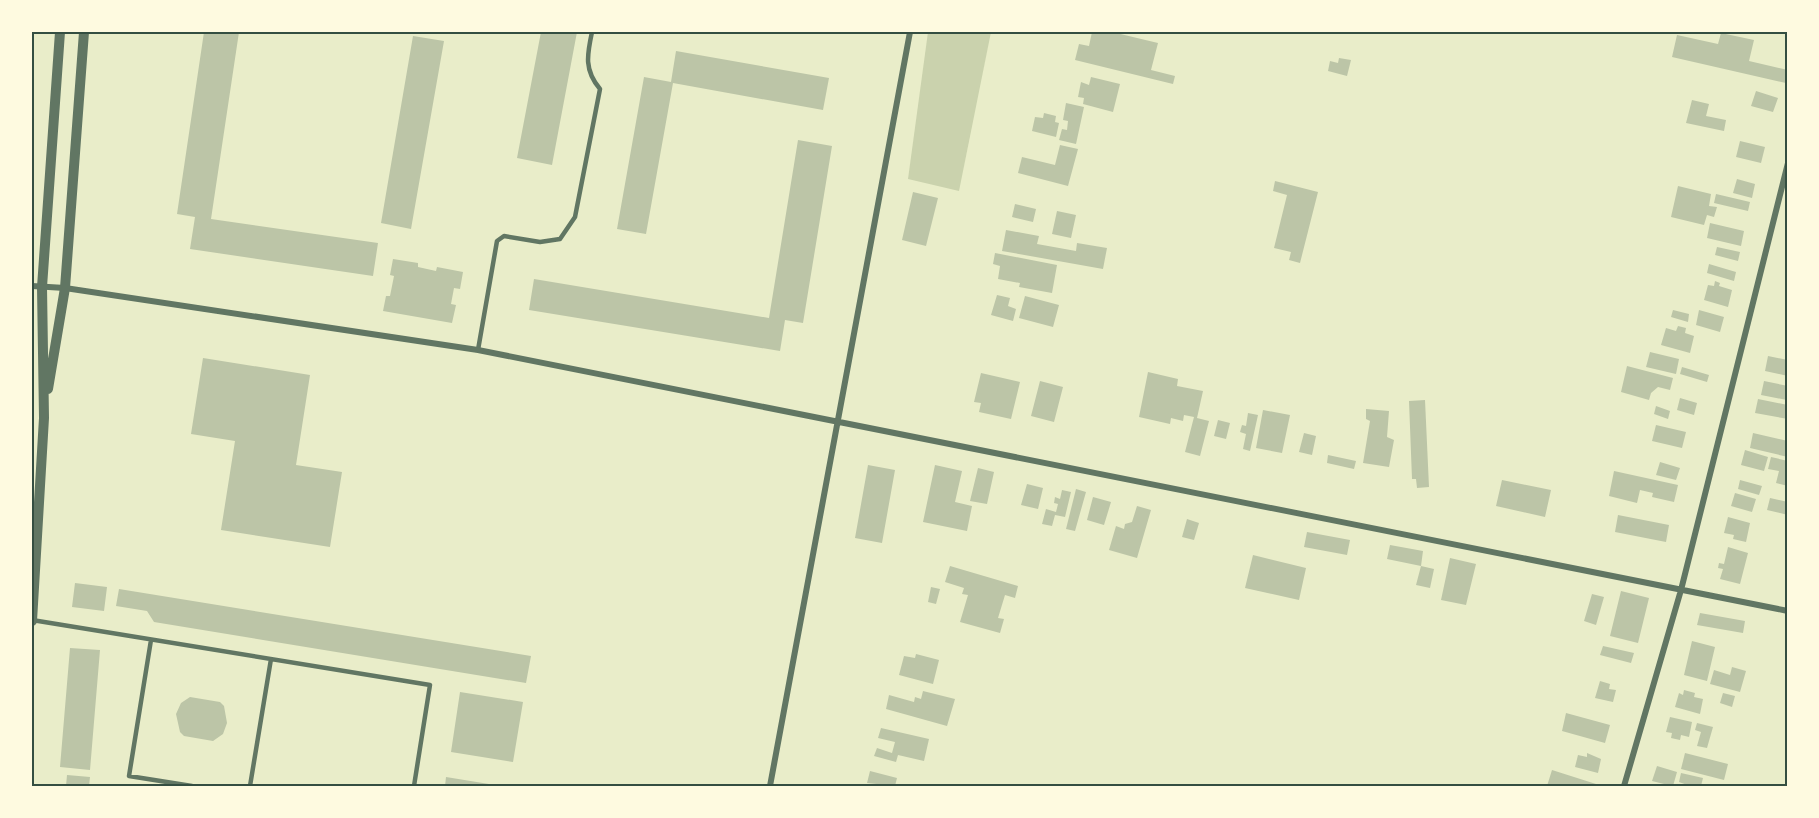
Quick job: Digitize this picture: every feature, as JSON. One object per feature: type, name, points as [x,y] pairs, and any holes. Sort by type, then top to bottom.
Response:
[{"type":"street","points":[[44,418],[37,286],[60,32]]},
{"type":"street","points":[[32,620],[44,418],[65,288],[84,32]]},
{"type":"street","points":[[770,786],[910,32]]},
{"type":"street","points":[[1624,786],[1681,590],[1788,163]]},
{"type":"street","points":[[37,286],[65,288],[478,351],[1788,611]]},
{"type":"lane","points":[[478,351],[497,240],[504,236],[540,242],[560,239],[575,217],[600,89],[590,77],[587,53],[592,32]]},
{"type":"lane","points":[[32,620],[430,685],[414,786]]},
{"type":"lane","points":[[151,640],[129,776],[192,786]]},
{"type":"lane","points":[[250,786],[271,659]]},
{"type":"green space","points":[[928,32],[991,32],[959,191],[908,179]]},
{"type":"building","points":[[204,32],[239,32],[211,219],[378,243],[373,276],[190,249],[195,217],[177,214]]},
{"type":"building","points":[[541,32],[577,32],[552,165],[517,158]]},
{"type":"building","points":[[1092,32],[1112,32],[1158,43],[1151,70],[1175,76],[1173,84],[1075,60],[1079,44],[1089,46]]},
{"type":"building","points":[[1721,33],[1754,40],[1749,61],[1788,70],[1786,83],[1672,57],[1677,35],[1718,44]]},
{"type":"building","points":[[413,36],[444,41],[411,229],[381,223]]},
{"type":"building","points":[[676,51],[829,78],[823,110],[673,83],[646,234],[617,229],[644,77],[671,82]]},
{"type":"building","points":[[1339,58],[1351,60],[1347,76],[1328,71],[1330,61],[1338,63]]},
{"type":"building","points":[[1091,77],[1120,84],[1113,112],[1083,104],[1084,98],[1078,97],[1081,82],[1089,85]]},
{"type":"building","points":[[1756,91],[1778,98],[1773,112],[1751,106]]},
{"type":"building","points":[[1692,100],[1709,104],[1706,116],[1726,120],[1724,131],[1686,123]]},
{"type":"building","points":[[1066,103],[1084,107],[1076,144],[1059,140],[1062,129],[1067,130],[1068,121],[1063,120]]},
{"type":"building","points":[[1044,113],[1056,116],[1055,122],[1059,123],[1056,137],[1032,131],[1035,117],[1043,118]]},
{"type":"building","points":[[798,140],[832,146],[803,323],[785,320],[780,351],[529,310],[534,279],[769,318]]},
{"type":"building","points":[[1740,141],[1765,147],[1761,163],[1736,157]]},
{"type":"building","points":[[1060,145],[1078,149],[1068,186],[1018,173],[1022,157],[1055,165]]},
{"type":"building","points":[[1737,179],[1755,184],[1752,198],[1733,193]]},
{"type":"building","points":[[1275,181],[1318,192],[1300,263],[1289,260],[1291,252],[1274,248],[1287,195],[1273,191]]},
{"type":"building","points":[[1678,186],[1711,194],[1709,206],[1717,207],[1714,217],[1707,215],[1704,225],[1671,217]]},
{"type":"building","points":[[913,192],[938,198],[926,246],[902,240]]},
{"type":"building","points":[[1716,194],[1750,202],[1748,211],[1714,203]]},
{"type":"building","points":[[1015,204],[1036,209],[1033,222],[1012,217]]},
{"type":"building","points":[[1057,211],[1076,215],[1071,238],[1052,234]]},
{"type":"building","points":[[1710,223],[1744,231],[1741,246],[1707,238]]},
{"type":"building","points":[[1006,230],[1039,236],[1037,244],[1076,251],[1077,243],[1107,248],[1103,269],[1002,251]]},
{"type":"building","points":[[1717,247],[1740,252],[1738,261],[1715,255]]},
{"type":"building","points":[[995,253],[1057,265],[1052,293],[1019,287],[1020,283],[998,279],[1000,266],[993,264]]},
{"type":"building","points":[[393,259],[418,263],[418,267],[436,271],[437,267],[463,272],[460,289],[454,288],[451,304],[456,305],[452,323],[383,311],[386,296],[390,296],[394,276],[390,275]]},
{"type":"building","points":[[1709,264],[1736,272],[1734,281],[1707,273]]},
{"type":"building","points":[[1715,281],[1720,283],[1719,286],[1732,290],[1728,307],[1704,300],[1708,285],[1714,286]]},
{"type":"building","points":[[997,295],[1010,298],[1008,306],[1016,309],[1013,321],[991,315]]},
{"type":"building","points":[[1025,296],[1059,305],[1053,327],[1019,318]]},
{"type":"building","points":[[1673,310],[1689,314],[1688,322],[1671,317]]},
{"type":"building","points":[[1699,310],[1724,317],[1720,332],[1696,325]]},
{"type":"building","points":[[1678,326],[1686,328],[1685,333],[1694,336],[1690,353],[1661,345],[1666,328],[1676,331]]},
{"type":"building","points":[[1650,352],[1679,359],[1676,374],[1646,367]]},
{"type":"building","points":[[1768,356],[1788,360],[1788,376],[1765,371]]},
{"type":"building","points":[[203,358],[310,375],[296,465],[342,472],[330,547],[221,530],[235,441],[191,434]]},
{"type":"building","points":[[1627,366],[1673,378],[1670,390],[1658,387],[1651,393],[1649,400],[1621,392]]},
{"type":"building","points":[[1682,367],[1709,375],[1707,382],[1680,374]]},
{"type":"building","points":[[1148,372],[1178,379],[1177,386],[1203,391],[1197,418],[1209,421],[1200,456],[1185,452],[1194,417],[1184,415],[1183,421],[1171,418],[1170,424],[1139,417]]},
{"type":"building","points":[[981,373],[1020,382],[1011,419],[979,412],[981,403],[974,402]]},
{"type":"building","points":[[1040,381],[1063,387],[1054,422],[1031,416]]},
{"type":"building","points":[[1764,381],[1788,386],[1787,400],[1761,395]]},
{"type":"building","points":[[1680,398],[1697,403],[1694,415],[1677,410]]},
{"type":"building","points":[[1758,399],[1788,405],[1788,419],[1755,413]]},
{"type":"building","points":[[1425,400],[1429,487],[1417,488],[1416,479],[1412,479],[1409,401]]},
{"type":"building","points":[[1656,406],[1670,411],[1668,419],[1654,414]]},
{"type":"building","points":[[1366,409],[1389,411],[1387,437],[1394,440],[1389,467],[1363,463],[1370,421],[1366,419]]},
{"type":"building","points":[[1263,410],[1290,415],[1282,453],[1256,448]]},
{"type":"building","points":[[1248,413],[1258,415],[1250,451],[1243,449],[1246,434],[1240,432],[1242,425],[1246,426]]},
{"type":"building","points":[[1218,420],[1230,423],[1226,439],[1214,436]]},
{"type":"building","points":[[1656,425],[1686,432],[1682,448],[1652,441]]},
{"type":"building","points":[[1304,433],[1316,436],[1312,455],[1299,452]]},
{"type":"building","points":[[1753,433],[1788,441],[1788,457],[1750,448]]},
{"type":"building","points":[[1745,450],[1768,457],[1764,471],[1741,465]]},
{"type":"building","points":[[1328,455],[1356,461],[1354,469],[1327,463]]},
{"type":"building","points":[[1771,457],[1788,461],[1788,486],[1776,483],[1779,471],[1768,469]]},
{"type":"building","points":[[1660,462],[1680,468],[1676,480],[1656,475]]},
{"type":"building","points":[[868,465],[895,470],[882,543],[855,538]]},
{"type":"building","points":[[935,465],[962,471],[955,502],[972,506],[967,531],[923,522]]},
{"type":"building","points":[[978,468],[994,472],[987,504],[970,501]]},
{"type":"building","points":[[1614,471],[1678,485],[1674,502],[1652,497],[1653,493],[1640,490],[1637,503],[1609,496]]},
{"type":"building","points":[[1502,480],[1551,490],[1545,517],[1496,506]]},
{"type":"building","points":[[1740,480],[1762,486],[1759,495],[1738,489]]},
{"type":"building","points":[[1027,484],[1043,488],[1038,509],[1021,505]]},
{"type":"building","points":[[1076,489],[1086,492],[1075,531],[1066,529]]},
{"type":"building","points":[[1062,490],[1071,492],[1065,517],[1055,515],[1052,526],[1042,524],[1046,509],[1056,512],[1058,504],[1054,503],[1055,497],[1060,499]]},
{"type":"building","points":[[1735,493],[1756,499],[1752,512],[1731,506]]},
{"type":"building","points":[[1093,497],[1111,502],[1104,525],[1087,520]]},
{"type":"building","points":[[1770,498],[1788,502],[1788,515],[1767,510]]},
{"type":"building","points":[[1137,506],[1151,510],[1137,558],[1109,550],[1116,526],[1124,529],[1125,524],[1132,522]]},
{"type":"building","points":[[1618,515],[1669,525],[1666,542],[1615,532]]},
{"type":"building","points":[[1728,517],[1750,523],[1746,542],[1733,539],[1734,535],[1724,533]]},
{"type":"building","points":[[1187,519],[1199,523],[1194,540],[1182,537]]},
{"type":"building","points":[[1307,532],[1350,540],[1347,555],[1304,547]]},
{"type":"building","points":[[1390,545],[1423,551],[1421,566],[1387,559]]},
{"type":"building","points":[[1728,547],[1748,553],[1740,584],[1720,579],[1723,569],[1718,568],[1719,563],[1724,564]]},
{"type":"building","points":[[1253,555],[1306,568],[1299,600],[1245,588]]},
{"type":"building","points":[[1450,558],[1476,564],[1466,605],[1441,600]]},
{"type":"building","points":[[950,566],[1018,586],[1015,598],[1005,595],[998,618],[1004,619],[1000,633],[960,622],[968,595],[962,594],[964,588],[945,582]]},
{"type":"building","points":[[1421,566],[1434,569],[1430,588],[1416,585]]},
{"type":"building","points":[[75,583],[107,587],[104,611],[72,607]]},
{"type":"building","points":[[931,587],[940,589],[936,604],[928,602]]},
{"type":"building","points":[[119,589],[531,656],[526,683],[154,622],[147,611],[116,606]]},
{"type":"building","points":[[1621,591],[1649,598],[1638,643],[1610,636]]},
{"type":"building","points":[[1592,594],[1604,597],[1596,625],[1584,621]]},
{"type":"building","points":[[1700,613],[1745,621],[1743,633],[1697,625]]},
{"type":"building","points":[[1692,641],[1715,647],[1707,681],[1684,675]]},
{"type":"building","points":[[1603,646],[1634,653],[1631,663],[1600,655]]},
{"type":"building","points":[[70,648],[100,650],[90,770],[60,767]]},
{"type":"building","points":[[916,654],[939,660],[933,684],[899,675],[904,656],[915,658]]},
{"type":"building","points":[[1732,667],[1746,671],[1740,692],[1710,684],[1714,670],[1730,675]]},
{"type":"building","points":[[1600,681],[1610,684],[1609,689],[1616,690],[1613,702],[1595,698]]},
{"type":"building","points":[[1684,690],[1695,693],[1694,697],[1703,699],[1700,714],[1675,707],[1679,693],[1683,695]]},
{"type":"building","points":[[923,691],[955,699],[947,726],[886,709],[889,695],[914,702],[915,697],[921,699]]},
{"type":"building","points":[[460,692],[523,702],[513,762],[451,752]]},
{"type":"building","points":[[1723,693],[1735,696],[1732,707],[1720,703]]},
{"type":"building","points":[[190,697],[220,702],[224,706],[227,723],[223,734],[213,741],[184,736],[180,732],[176,714],[181,703]]},
{"type":"building","points":[[1566,713],[1610,725],[1605,743],[1562,731]]},
{"type":"building","points":[[1670,717],[1692,722],[1689,737],[1681,735],[1680,740],[1671,738],[1672,733],[1666,732]]},
{"type":"building","points":[[1697,723],[1713,727],[1707,748],[1697,746],[1701,732],[1695,730]]},
{"type":"building","points":[[881,728],[929,739],[924,761],[898,755],[896,762],[874,756],[877,748],[892,753],[895,742],[878,738]]},
{"type":"building","points":[[1587,753],[1601,759],[1598,773],[1575,767],[1578,755],[1587,757]]},
{"type":"building","points":[[1685,753],[1728,764],[1724,780],[1681,769]]},
{"type":"building","points":[[1657,766],[1677,772],[1673,786],[1663,786],[1664,784],[1652,781]]},
{"type":"building","points":[[1552,770],[1596,784],[1595,786],[1547,786]]},
{"type":"building","points":[[870,771],[897,778],[895,786],[867,783]]},
{"type":"building","points":[[1681,773],[1703,778],[1701,786],[1690,786],[1679,782]]},
{"type":"building","points":[[67,775],[90,777],[89,786],[66,786]]},
{"type":"building","points":[[446,777],[495,785],[495,786],[445,786]]}]
